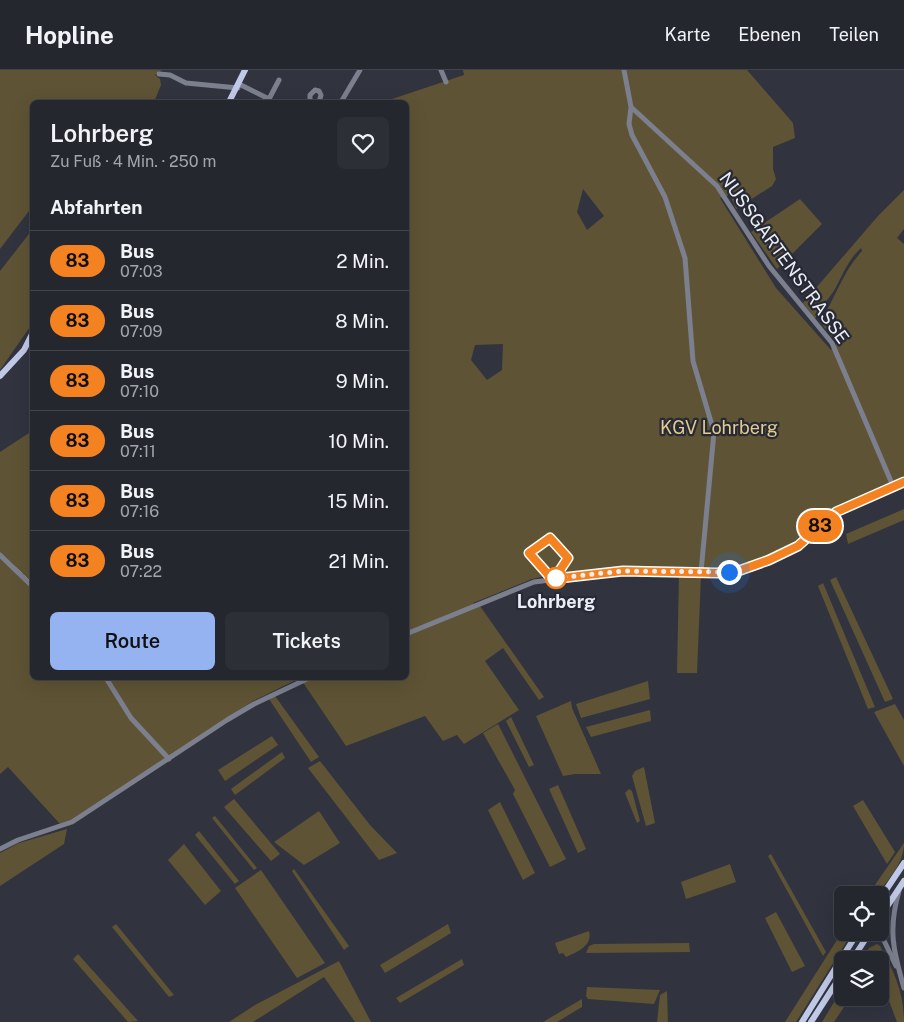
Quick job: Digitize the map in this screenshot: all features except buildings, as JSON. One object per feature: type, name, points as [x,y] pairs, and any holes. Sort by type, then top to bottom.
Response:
[{"type":"main road","points":[[230,100],[239,86],[245,70]]},
{"type":"main road","points":[[0,376],[24,350],[30,338]]},
{"type":"main road","points":[[889,886],[904,863]]},
{"type":"main road","points":[[889,904],[902,885]]},
{"type":"main road","points":[[802,1022],[852,941]]},
{"type":"main road","points":[[812,1022],[834,987]]},
{"type":"street","points":[[342,100],[360,70]]},
{"type":"street","points":[[441,70],[446,82]]},
{"type":"street","points":[[624,70],[632,107],[629,124],[632,135],[665,197],[685,258],[693,361],[714,432],[701,572]]},
{"type":"street","points":[[159,74],[170,75],[186,83],[239,86],[266,100]]},
{"type":"street","points":[[269,100],[279,80]]},
{"type":"street","points":[[310,100],[310,95],[317,90],[322,97],[320,100]]},
{"type":"street","name":"NUSSGARTENSTRASSE","points":[[632,107],[717,186],[770,266],[832,343],[894,486]]},
{"type":"street","points":[[409,633],[534,582],[623,571],[701,572],[741,570],[769,560],[798,546],[836,512],[904,482]]},
{"type":"street","points":[[0,555],[30,584]]},
{"type":"street","points":[[107,680],[132,718],[169,759]]},
{"type":"street","points":[[0,849],[72,822],[254,704],[305,680]]},
{"type":"street","points":[[900,976],[892,933],[893,915],[902,885]]},
{"type":"street","points":[[884,941],[904,988]]},
{"type":"green space","points":[[0,70],[162,70],[155,75],[160,79],[161,85],[155,100],[30,100],[30,210],[0,249]]},
{"type":"green space","name":"KGV Lohrberg","points":[[463,70],[747,70],[793,123],[795,138],[773,147],[773,169],[776,179],[772,186],[736,209],[730,195],[720,198],[776,288],[831,350],[837,343],[820,322],[844,276],[862,251],[861,248],[849,262],[835,289],[815,319],[803,303],[878,216],[904,190],[904,229],[897,238],[904,244],[904,478],[836,510],[794,544],[768,558],[741,567],[707,570],[643,566],[557,574],[532,579],[473,603],[476,608],[480,606],[544,697],[539,700],[503,648],[485,661],[519,710],[464,744],[457,735],[443,741],[425,716],[346,746],[301,680],[409,680],[409,100],[389,100],[464,75]],"holes":[[[583,189],[604,216],[587,230],[577,212]],[[503,344],[502,370],[487,380],[471,360],[475,345]]]},
{"type":"green space","points":[[800,199],[822,224],[777,269],[751,232]]},
{"type":"green space","points":[[30,233],[30,327],[0,370],[0,271]]},
{"type":"green space","points":[[30,432],[30,680],[296,680],[253,701],[72,820],[60,824],[8,767],[0,774],[0,452]]},
{"type":"green space","points":[[904,509],[904,520],[848,544],[846,534]]},
{"type":"green space","points":[[679,573],[701,575],[697,673],[677,673]]},
{"type":"green space","points":[[836,577],[893,699],[885,702],[830,580]]},
{"type":"green space","points":[[823,583],[875,707],[868,709],[818,586]]},
{"type":"green space","points":[[648,681],[650,699],[581,718],[576,704]]},
{"type":"green space","points":[[275,696],[319,757],[311,762],[269,699]]},
{"type":"green space","points":[[571,701],[572,708],[601,774],[563,776],[536,716]]},
{"type":"green space","points":[[895,704],[904,720],[904,766],[874,712]]},
{"type":"green space","points":[[650,710],[651,721],[591,737],[586,727]]},
{"type":"green space","points":[[511,717],[534,765],[529,767],[506,721]]},
{"type":"green space","points":[[498,724],[566,859],[550,867],[513,794],[515,790],[483,733]]},
{"type":"green space","points":[[272,736],[278,745],[225,781],[218,770]]},
{"type":"green space","points":[[282,752],[285,758],[235,795],[231,789]]},
{"type":"green space","points":[[320,761],[370,825],[397,853],[379,860],[308,768]]},
{"type":"green space","points":[[644,767],[655,823],[646,826],[632,776],[635,771]]},
{"type":"green space","points":[[558,785],[586,849],[578,853],[549,789]]},
{"type":"green space","points":[[629,789],[632,791],[640,821],[637,823],[625,793]]},
{"type":"green space","points":[[234,799],[280,854],[271,861],[224,807]]},
{"type":"green space","points":[[863,800],[895,852],[887,864],[853,806]]},
{"type":"green space","points":[[500,802],[535,873],[523,880],[488,810]]},
{"type":"green space","points":[[319,811],[340,843],[304,865],[274,842]]},
{"type":"green space","points":[[215,816],[257,868],[254,870],[212,818]]},
{"type":"green space","points":[[67,829],[64,844],[0,886],[0,853],[19,843]]},
{"type":"green space","points":[[199,831],[239,881],[235,884],[195,835]]},
{"type":"green space","points":[[904,843],[899,864],[891,876],[884,886],[874,886]]},
{"type":"green space","points":[[184,844],[221,891],[205,905],[168,860]]},
{"type":"green space","points":[[771,854],[826,952],[823,956],[768,856]]},
{"type":"green space","points":[[730,864],[736,882],[686,899],[681,882]]},
{"type":"green space","points":[[294,869],[349,946],[344,950],[292,871]]},
{"type":"green space","points":[[261,870],[325,963],[297,978],[235,888]]},
{"type":"green space","points":[[776,912],[805,966],[792,972],[765,918]]},
{"type":"green space","points":[[116,924],[174,995],[169,997],[112,927]]},
{"type":"green space","points":[[448,924],[451,933],[385,973],[380,965]]},
{"type":"green space","points":[[589,931],[589,941],[583,948],[566,957],[563,953],[559,954],[555,943]]},
{"type":"green space","points":[[836,941],[847,941],[841,951],[834,951],[834,962],[796,1022],[785,1022]]},
{"type":"green space","points":[[689,943],[690,952],[586,953],[589,946],[594,944]]},
{"type":"green space","points":[[877,944],[883,951],[867,951]]},
{"type":"green space","points":[[78,954],[138,1021],[128,1022],[73,959]]},
{"type":"green space","points":[[462,959],[464,965],[400,1003],[396,998]]},
{"type":"green space","points":[[339,961],[371,1022],[355,1022],[324,977],[253,1022],[229,1022],[255,1005]]},
{"type":"green space","points":[[889,963],[897,982],[904,1011],[904,1022],[897,1022],[889,1001]]},
{"type":"green space","points":[[587,987],[660,990],[654,1004],[588,999],[586,996]]},
{"type":"green space","points":[[667,991],[668,1022],[657,1022],[660,995]]},
{"type":"green space","points":[[582,999],[582,1007],[557,1022],[543,1022]]},
{"type":"green space","points":[[834,1002],[834,1006],[845,1006],[834,1022],[822,1022]]},
{"type":"waterway","points":[[13,565],[22,573]]},
{"type":"waterway","points":[[24,575],[30,581]]},
{"type":"bus line","name":"83","points":[[560,570],[568,558],[550,538],[529,553],[552,579],[598,572],[666,570],[717,573],[741,570],[769,560],[798,546],[836,512],[904,482]]},
{"type":"place","name":"Lohrberg","points":[[556,578]]},
{"type":"route","points":[[556,578],[598,572],[623,571],[729,572]]}]
